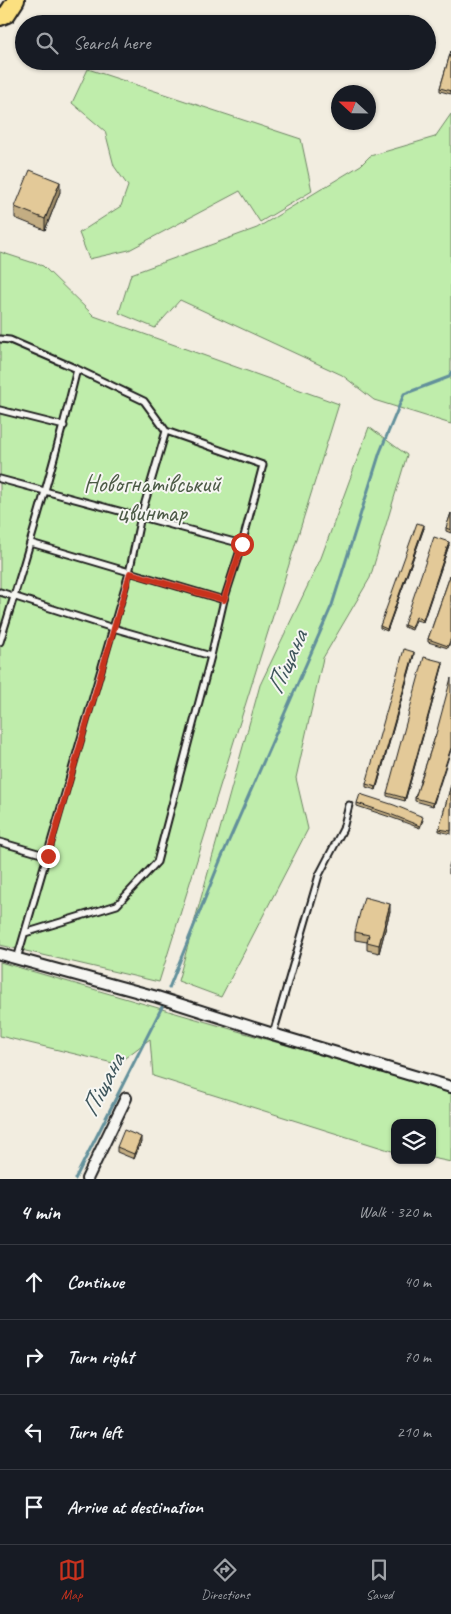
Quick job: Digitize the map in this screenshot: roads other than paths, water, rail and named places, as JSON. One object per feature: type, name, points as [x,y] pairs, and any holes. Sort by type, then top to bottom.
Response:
[{"type":"main road","points":[[0,17],[7,14],[16,0]]},
{"type":"street","points":[[0,954],[157,997],[273,1034],[451,1086]]},
{"type":"street","points":[[87,1179],[126,1098]]},
{"type":"lane","points":[[0,339],[10,340],[144,401],[166,431],[263,465],[242,544],[224,600],[157,862],[116,904],[25,933]]},
{"type":"lane","points":[[0,642],[31,543],[64,426],[77,369]]},
{"type":"lane","points":[[0,410],[64,426]]},
{"type":"lane","points":[[17,959],[130,573],[141,516],[166,431]]},
{"type":"lane","points":[[0,479],[242,544]]},
{"type":"lane","points":[[31,543],[224,600]]},
{"type":"lane","points":[[0,592],[113,628],[211,656]]},
{"type":"lane","points":[[273,1034],[319,875],[343,829],[349,805]]},
{"type":"lane","points":[[0,842],[48,856]]},
{"type":"waterway","name":"Піщана","points":[[169,988],[220,861],[332,605],[380,452],[404,394],[449,377],[451,372]]},
{"type":"waterway","name":"Піщана","points":[[75,1179],[162,1007]]},
{"type":"park label","name":"Новогнатівський цвинтар","points":[[152,498]]}]
